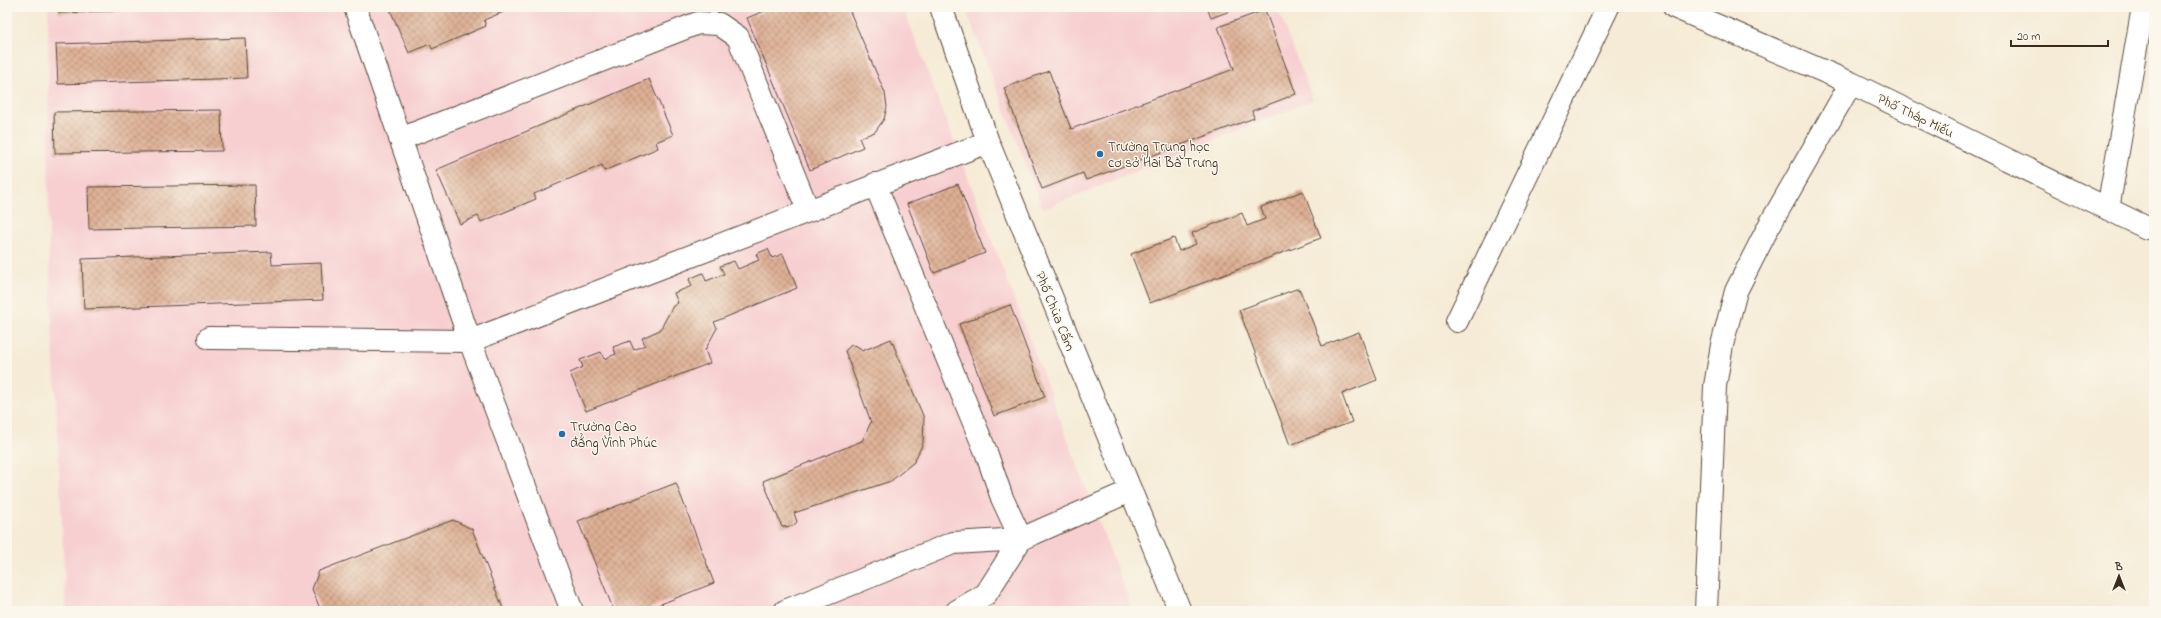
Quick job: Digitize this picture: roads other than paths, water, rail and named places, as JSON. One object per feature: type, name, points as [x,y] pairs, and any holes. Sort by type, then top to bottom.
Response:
[{"type":"street","points":[[354,7],[470,340],[572,611]]},
{"type":"street","name":"Phố Chùa Cấm","points":[[941,7],[988,142],[1180,611]]},
{"type":"street","points":[[1456,321],[1608,7]]},
{"type":"street","name":"Phố Tháp Miếu","points":[[1674,7],[1851,83],[2147,228],[2154,227]]},
{"type":"street","points":[[2108,209],[2143,7]]},
{"type":"street","points":[[400,139],[698,23],[719,24],[738,36],[808,210]]},
{"type":"street","points":[[1706,611],[1715,386],[1722,345],[1736,291],[1769,226],[1851,83]]},
{"type":"street","points":[[209,338],[470,340],[988,142]]},
{"type":"street","points":[[876,184],[986,452],[1002,498],[1021,539]]},
{"type":"street","points":[[785,611],[953,543],[1021,539],[1130,492]]},
{"type":"street","points":[[957,611],[986,594],[1021,539]]},
{"type":"place","name":"Trường Trung học cơ sở Hai Bà Trưng","points":[[1100,154]]},
{"type":"place","name":"Trường Cao đẳng Vĩnh Phúc","points":[[562,434]]}]
